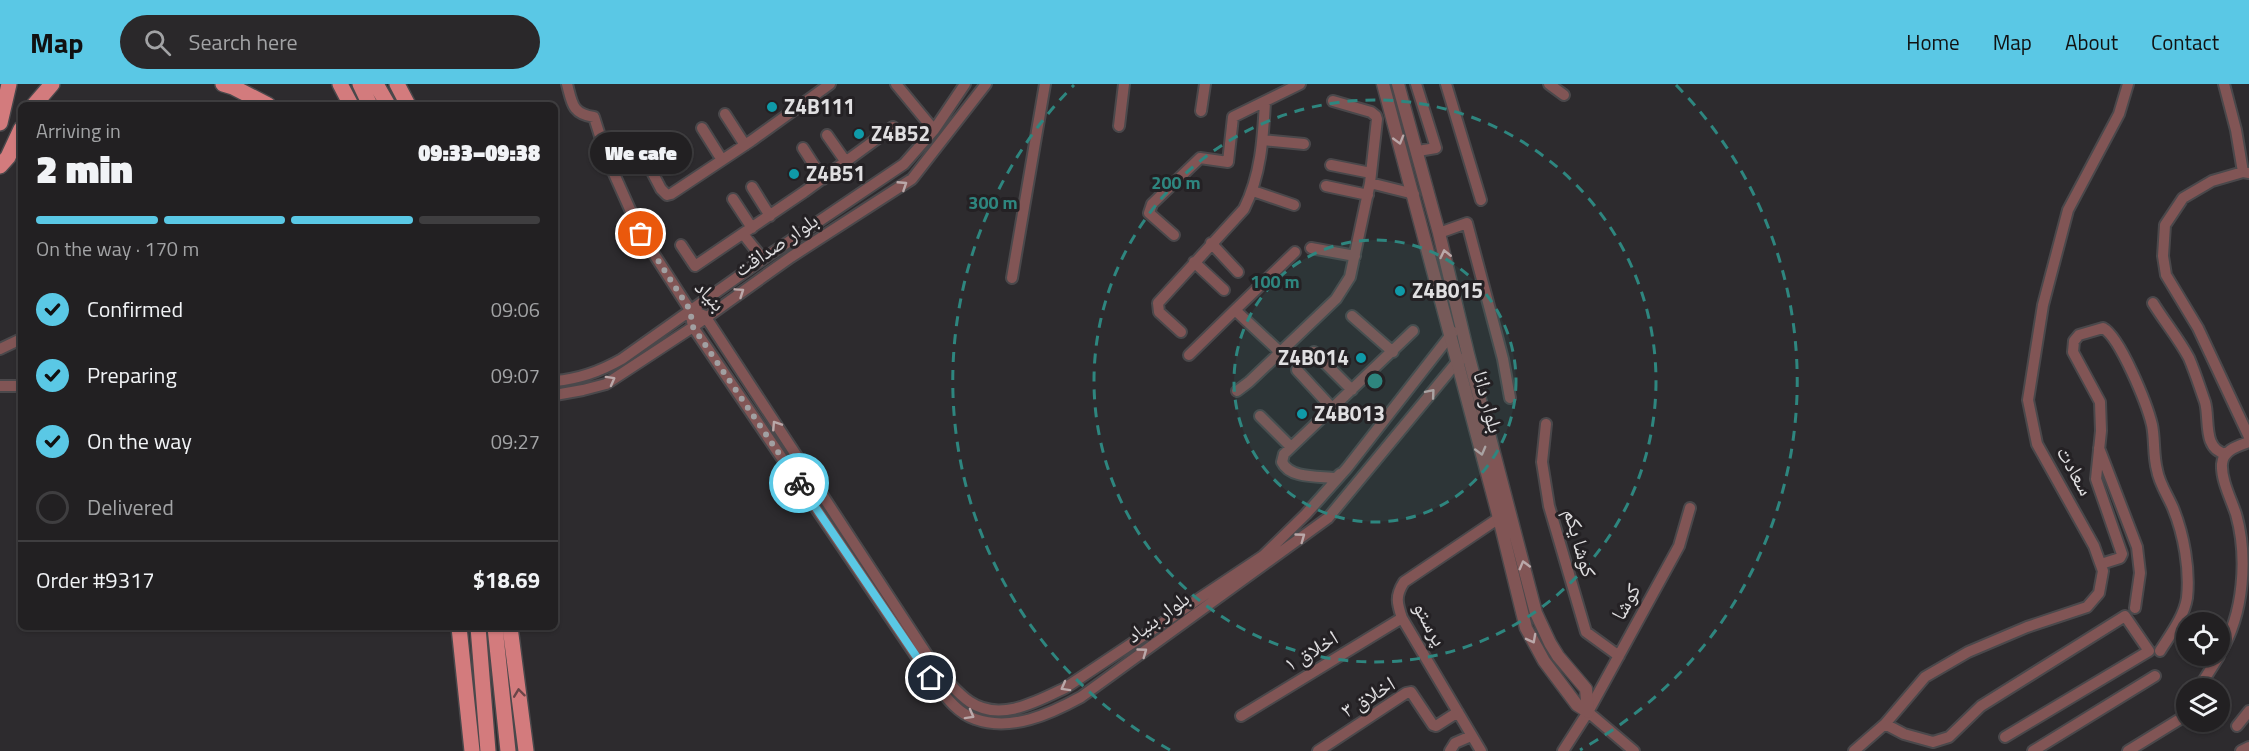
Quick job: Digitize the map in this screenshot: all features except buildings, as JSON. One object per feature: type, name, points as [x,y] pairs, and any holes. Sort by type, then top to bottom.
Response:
[{"type":"main road","points":[[0,123],[9,84]]},
{"type":"main road","points":[[37,102],[52,84]]},
{"type":"main road","points":[[223,84],[262,102]]},
{"type":"main road","points":[[340,84],[349,102]]},
{"type":"main road","points":[[360,84],[369,102]]},
{"type":"main road","points":[[376,84],[386,102]]},
{"type":"main road","points":[[397,84],[406,102]]},
{"type":"main road","points":[[0,166],[8,157],[18,135]]},
{"type":"main road","points":[[459,630],[472,751]]},
{"type":"main road","points":[[478,630],[488,751]]},
{"type":"main road","points":[[495,630],[508,751]]},
{"type":"main road","points":[[510,630],[526,751]]},
{"type":"street","name":"بنیاد","points":[[567,84],[573,106],[582,116],[594,117],[607,158],[641,234],[690,310],[705,316],[867,561]]},
{"type":"street","points":[[650,168],[661,189],[667,195],[745,145],[815,88],[830,84]]},
{"type":"street","points":[[896,84],[934,130]]},
{"type":"street","name":"بلوار صداقت","points":[[558,394],[606,384],[912,179],[986,84]]},
{"type":"street","points":[[1012,278],[1045,84]]},
{"type":"street","points":[[1119,126],[1124,84]]},
{"type":"street","points":[[1201,111],[1205,84]]},
{"type":"street","points":[[1174,235],[1149,213],[1152,204],[1200,158],[1228,162],[1233,117],[1300,84]]},
{"type":"street","name":"بلوار دانا","points":[[1383,84],[1413,194],[1456,330],[1468,354],[1536,612],[1550,643],[1586,689],[1588,712]]},
{"type":"street","name":"بلوار دانا","points":[[1398,84],[1439,232],[1456,330],[1457,362],[1526,628],[1544,661],[1577,705],[1588,712]]},
{"type":"street","points":[[1416,84],[1436,148],[1418,151]]},
{"type":"street","points":[[1446,84],[1481,200]]},
{"type":"street","points":[[1549,84],[1564,95]]},
{"type":"street","name":"سعادت","points":[[1854,751],[1885,724],[1925,677],[1968,652],[2027,627],[2087,607],[2099,593],[2103,571],[2101,564],[2094,546],[2037,444],[2028,399],[2043,305],[2068,210],[2119,114],[2128,84]]},
{"type":"street","points":[[2224,84],[2246,172],[2212,181],[2183,198],[2165,225],[2163,256],[2166,275],[2198,328],[2249,440],[2226,454],[2222,464],[2241,544],[2242,579],[2238,609],[2230,632]]},
{"type":"street","name":"بلوار صداقت","points":[[558,380],[602,370],[622,359],[762,259],[904,164],[934,130],[962,85]]},
{"type":"street","points":[[962,85],[974,98]]},
{"type":"street","points":[[1237,391],[1336,299],[1350,277],[1371,178],[1376,116],[1333,101]]},
{"type":"street","points":[[1181,332],[1159,312],[1158,303],[1244,209],[1253,191],[1263,140],[1265,102]]},
{"type":"street","points":[[725,114],[745,145]]},
{"type":"street","points":[[702,128],[722,160]]},
{"type":"street","points":[[681,245],[695,266],[770,216],[893,128]]},
{"type":"street","points":[[827,135],[846,162]]},
{"type":"street","points":[[1263,140],[1304,144]]},
{"type":"street","points":[[803,148],[823,178]]},
{"type":"street","points":[[1331,165],[1413,194]]},
{"type":"street","points":[[1326,186],[1368,195]]},
{"type":"street","points":[[752,188],[770,216]]},
{"type":"street","points":[[1253,191],[1294,205]]},
{"type":"street","points":[[733,199],[762,259]]},
{"type":"street","points":[[1439,232],[1467,223],[1503,359],[1510,398]]},
{"type":"street","points":[[1211,243],[1238,272]]},
{"type":"street","points":[[1311,248],[1355,256]]},
{"type":"street","points":[[1189,354],[1295,252]]},
{"type":"street","points":[[1194,262],[1224,290]]},
{"type":"street","points":[[2153,303],[2188,358],[2206,405],[2206,426],[2215,449],[2226,454]]},
{"type":"street","points":[[690,310],[693,327]]},
{"type":"street","points":[[1235,310],[1279,351]]},
{"type":"street","points":[[1352,316],[1393,352]]},
{"type":"street","name":"بلوار بنیاد","points":[[693,327],[931,678],[951,703],[974,719],[998,723],[1024,721],[1052,713],[1081,697],[1328,518],[1457,362],[1468,354]]},
{"type":"street","points":[[2101,564],[2120,558],[2121,554],[2096,479],[2101,431],[2100,402],[2073,352],[2074,341],[2079,335],[2103,328],[2109,331],[2117,344],[2144,398],[2152,424],[2157,472],[2180,528],[2187,571],[2187,600],[2177,623],[2160,651]]},
{"type":"street","name":"بلوار بنیاد","points":[[867,561],[939,673],[970,702],[998,712],[1034,703],[1065,688],[1263,556],[1306,514],[1347,468],[1456,330]]},
{"type":"street","points":[[1347,468],[1336,478],[1296,474],[1285,469],[1282,462],[1284,454],[1291,447],[1413,331]]},
{"type":"street","points":[[0,349],[18,340]]},
{"type":"street","points":[[1314,352],[1352,390]]},
{"type":"street","points":[[1297,370],[1332,408]]},
{"type":"street","points":[[0,386],[18,386]]},
{"type":"street","points":[[1260,416],[1291,447]]},
{"type":"street","name":"کوشا یکم","points":[[1546,424],[1542,462],[1549,506],[1586,632],[1619,656]]},
{"type":"street","points":[[2099,447],[2137,547],[2140,573],[2135,608]]},
{"type":"street","name":"کوشا","points":[[1588,712],[1680,546],[1690,508]]},
{"type":"street","name":"پرستو","points":[[1481,751],[1402,618],[1396,603],[1398,592],[1404,582],[1499,518]]},
{"type":"street","points":[[1885,724],[1904,734],[1933,742],[1949,737],[1980,706],[2125,615],[2149,651],[2004,737]]},
{"type":"street","name":"اخلاق ۱","points":[[1241,716],[1402,618]]},
{"type":"street","points":[[2033,751],[2155,676]]},
{"type":"street","name":"اخلاق ۳","points":[[1318,751],[1406,693],[1411,693],[1433,725],[1436,726],[1458,712]]},
{"type":"street","points":[[2236,726],[2249,711]]},
{"type":"street","points":[[1563,751],[1588,712],[1634,751]]},
{"type":"street","points":[[2128,751],[2176,721]]},
{"type":"street","points":[[1450,751],[1455,743],[1471,736]]},
{"type":"street","points":[[2241,751],[2249,747]]},
{"type":"way so far","points":[[641,234],[690,310],[693,327],[799,483]]},
{"type":"place","name":"Z4B111","points":[[772,107]]},
{"type":"place","name":"Z4B52","points":[[859,134]]},
{"type":"place","name":"Z4B51","points":[[794,174]]},
{"type":"place","name":"We cafe","points":[[641,234]]},
{"type":"place","name":"Z4B015","points":[[1400,291]]},
{"type":"place","name":"Z4B014","points":[[1361,358]]},
{"type":"place","name":"Z4B013","points":[[1302,414]]},
{"type":"route","points":[[799,483],[931,678]]}]
